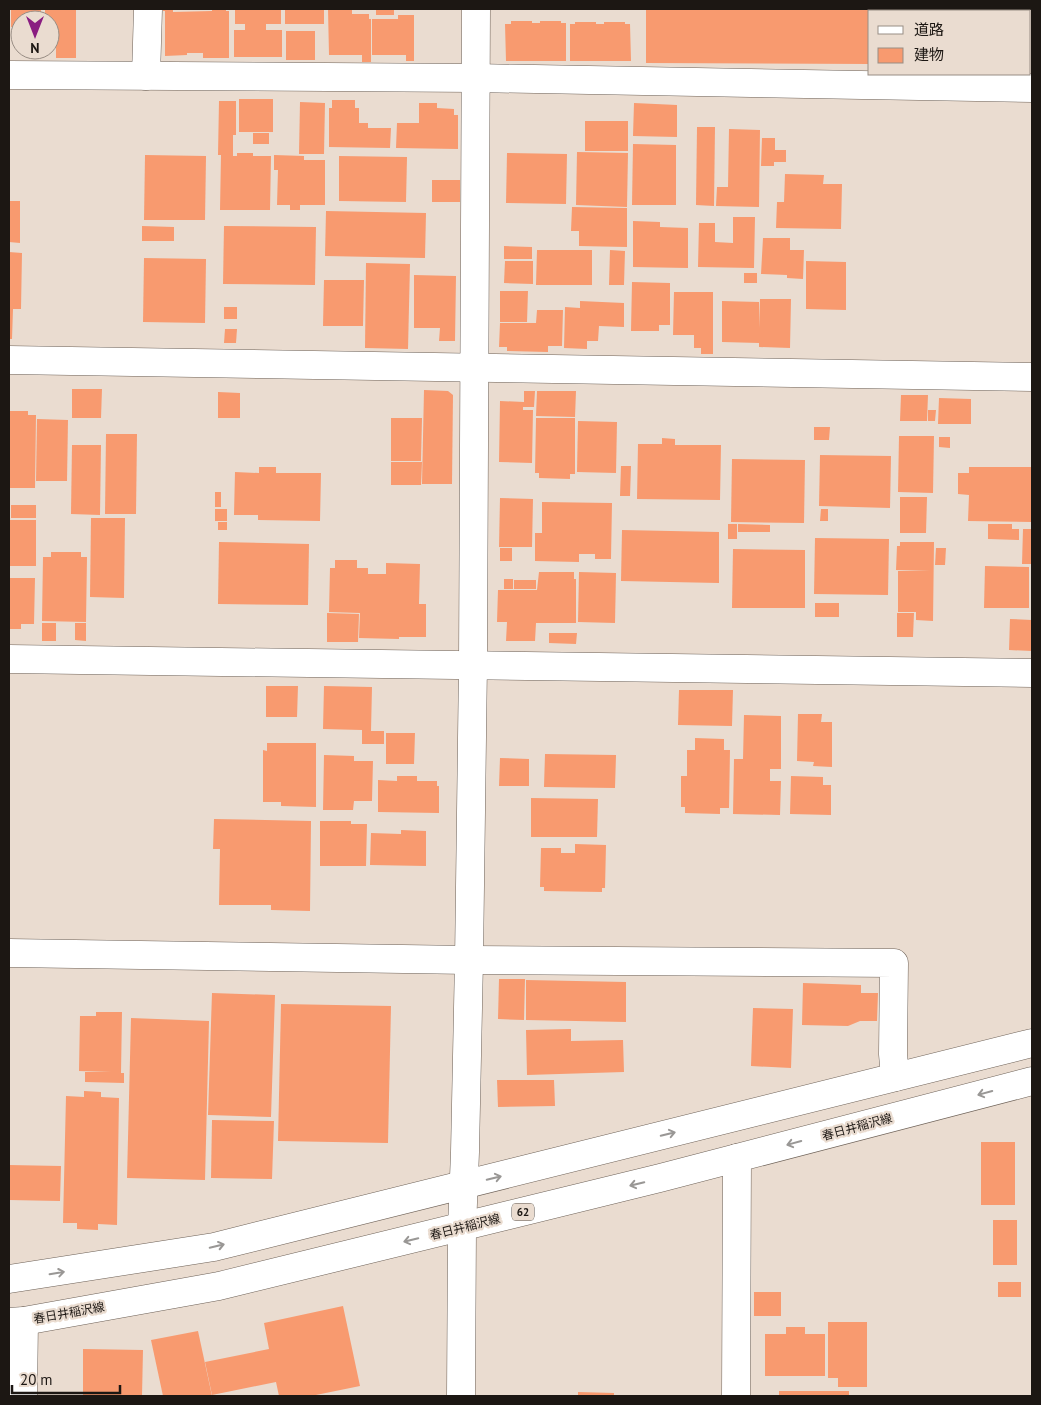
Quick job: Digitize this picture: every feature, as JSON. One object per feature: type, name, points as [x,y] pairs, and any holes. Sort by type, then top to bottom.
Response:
[{"type":"street","points":[[146,76],[148,9]]},
{"type":"street","points":[[461,1396],[462,1228],[469,960],[473,664],[476,9]]},
{"type":"street","points":[[9,75],[475,78],[1032,88]]},
{"type":"street","points":[[9,360],[1032,377]]},
{"type":"street","points":[[9,659],[1032,673]]},
{"type":"street","points":[[9,953],[469,960],[894,963],[893,1054],[895,1077]]},
{"type":"street","points":[[9,1279],[214,1248],[1032,1043]]},
{"type":"street","name":"春日井稲沢線","points":[[16,1321],[219,1286],[462,1228],[1032,1081]]},
{"type":"street","points":[[736,1396],[738,1158]]},
{"type":"street","points":[[16,1321],[23,1396]]},
{"type":"building","points":[[11,9],[41,9],[41,10]]},
{"type":"building","points":[[76,9],[76,58],[60,58],[60,10],[45,10]]},
{"type":"building","points":[[163,9],[173,9],[173,12],[212,11],[212,9],[226,9],[226,11],[229,11],[229,58],[203,58],[203,53],[165,56],[165,11]]},
{"type":"building","points":[[235,9],[281,9],[281,24],[266,24],[266,30],[282,30],[282,57],[234,57],[234,30],[245,30],[245,24],[235,24]]},
{"type":"building","points":[[285,9],[324,9],[324,24],[285,24]]},
{"type":"building","points":[[328,9],[352,9],[352,14],[369,14],[369,19],[371,19],[371,62],[362,62],[362,55],[329,55]]},
{"type":"building","points":[[376,9],[394,9],[394,15],[376,15]]},
{"type":"building","points":[[646,9],[894,9],[868,10],[868,64],[646,63]]},
{"type":"building","points":[[398,15],[414,15],[414,61],[406,61],[406,55],[372,55],[372,19],[398,19]]},
{"type":"building","points":[[511,21],[540,23],[540,21],[561,21],[561,23],[566,23],[566,61],[506,61],[505,24],[511,24]]},
{"type":"building","points":[[575,22],[604,24],[604,22],[625,22],[625,24],[630,24],[631,61],[570,61],[570,24],[575,24]]},
{"type":"building","points":[[286,31],[315,31],[315,60],[286,60]]},
{"type":"building","points":[[239,99],[273,99],[273,132],[239,132]]},
{"type":"building","points":[[332,100],[355,100],[355,108],[359,108],[359,123],[368,123],[368,128],[391,128],[390,148],[329,147],[329,108],[332,108]]},
{"type":"building","points":[[219,101],[236,101],[236,135],[233,135],[233,156],[237,156],[237,153],[253,153],[253,156],[271,156],[270,210],[220,210],[221,155],[218,155]]},
{"type":"building","points":[[300,102],[325,103],[324,154],[299,154]]},
{"type":"building","points":[[419,103],[437,103],[437,108],[454,109],[454,115],[458,115],[458,149],[396,148],[397,123],[419,123]]},
{"type":"building","points":[[634,103],[677,105],[677,137],[633,136]]},
{"type":"building","points":[[585,121],[628,121],[628,151],[585,151]]},
{"type":"building","points":[[697,127],[715,127],[714,206],[696,205]]},
{"type":"building","points":[[729,129],[760,130],[759,207],[716,206],[717,187],[728,187]]},
{"type":"building","points":[[253,133],[269,133],[269,144],[253,144]]},
{"type":"building","points":[[762,138],[775,138],[775,150],[786,150],[786,162],[774,162],[774,166],[761,166]]},
{"type":"building","points":[[633,144],[676,145],[676,205],[632,205]]},
{"type":"building","points":[[577,152],[628,153],[627,207],[576,205]]},
{"type":"building","points":[[507,153],[567,154],[566,204],[506,203]]},
{"type":"building","points":[[145,155],[206,156],[205,220],[144,220]]},
{"type":"building","points":[[274,155],[304,156],[304,160],[325,160],[325,205],[300,205],[300,210],[290,210],[290,205],[277,205],[278,170],[274,170]]},
{"type":"building","points":[[339,156],[407,157],[406,202],[339,201]]},
{"type":"building","points":[[785,174],[824,175],[823,184],[842,184],[841,229],[776,228],[777,202],[784,202]]},
{"type":"building","points":[[432,180],[460,180],[460,202],[432,202]]},
{"type":"building","points":[[9,201],[20,201],[20,243],[9,242]]},
{"type":"building","points":[[572,207],[627,208],[627,247],[579,246],[579,231],[571,231]]},
{"type":"building","points":[[326,211],[426,213],[425,258],[325,256]]},
{"type":"building","points":[[733,217],[755,217],[754,268],[698,267],[699,223],[715,223],[715,242],[733,243]]},
{"type":"building","points":[[633,221],[660,222],[660,227],[688,228],[688,268],[633,267]]},
{"type":"building","points":[[142,226],[174,227],[174,241],[142,241]]},
{"type":"building","points":[[224,226],[316,227],[315,285],[223,284]]},
{"type":"building","points":[[763,238],[790,238],[790,250],[804,250],[803,279],[787,278],[787,275],[761,274]]},
{"type":"building","points":[[504,246],[532,247],[532,259],[504,259]]},
{"type":"building","points":[[537,250],[592,250],[592,285],[536,285]]},
{"type":"building","points":[[610,250],[625,251],[624,285],[609,285]]},
{"type":"building","points":[[9,252],[22,253],[21,309],[13,309],[12,339],[9,339]]},
{"type":"building","points":[[144,258],[206,259],[205,323],[143,322]]},
{"type":"building","points":[[505,261],[533,261],[533,284],[504,283]]},
{"type":"building","points":[[806,261],[846,262],[846,310],[806,309]]},
{"type":"building","points":[[366,263],[410,264],[408,349],[365,348]]},
{"type":"building","points":[[744,273],[757,273],[757,283],[744,283]]},
{"type":"building","points":[[414,275],[456,276],[455,341],[439,341],[440,328],[414,328]]},
{"type":"building","points":[[324,280],[364,280],[363,326],[323,326]]},
{"type":"building","points":[[632,282],[670,283],[670,325],[659,325],[659,331],[631,331]]},
{"type":"building","points":[[500,291],[528,291],[527,322],[500,322]]},
{"type":"building","points":[[674,292],[713,292],[713,354],[701,354],[701,348],[694,348],[694,335],[673,335]]},
{"type":"building","points":[[760,299],[791,299],[790,348],[759,347],[759,343],[722,342],[722,301],[759,302],[759,328]]},
{"type":"building","points":[[580,301],[624,303],[624,327],[599,326],[598,341],[587,341],[587,349],[564,348],[565,307],[580,308]]},
{"type":"building","points":[[224,307],[237,307],[237,319],[224,319]]},
{"type":"building","points":[[537,310],[563,310],[562,346],[548,346],[548,352],[507,351],[507,347],[499,347],[500,323],[536,323]]},
{"type":"building","points":[[225,329],[237,329],[236,343],[224,343]]},
{"type":"building","points":[[72,389],[102,389],[101,418],[72,418]]},
{"type":"building","points":[[424,390],[448,391],[453,395],[452,484],[422,484]]},
{"type":"building","points":[[524,391],[535,391],[534,407],[523,407],[523,410],[533,410],[532,463],[499,462],[500,401],[524,402]]},
{"type":"building","points":[[537,391],[576,391],[575,417],[536,416]]},
{"type":"building","points":[[218,392],[240,393],[240,418],[218,418]]},
{"type":"building","points":[[901,395],[928,395],[927,421],[900,421]]},
{"type":"building","points":[[939,398],[971,399],[971,424],[938,424]]},
{"type":"building","points":[[928,410],[936,410],[935,421],[928,421]]},
{"type":"building","points":[[10,411],[28,411],[28,415],[36,415],[35,488],[9,488]]},
{"type":"building","points":[[391,418],[422,418],[421,461],[391,461]]},
{"type":"building","points":[[536,418],[575,418],[575,474],[570,474],[570,479],[539,478],[539,473],[535,473]]},
{"type":"building","points":[[37,419],[68,420],[67,481],[36,481]]},
{"type":"building","points":[[578,421],[617,422],[616,473],[577,472]]},
{"type":"building","points":[[814,427],[830,427],[829,440],[814,440]]},
{"type":"building","points":[[106,434],[137,434],[136,514],[105,514]]},
{"type":"building","points":[[899,436],[934,436],[933,493],[898,492]]},
{"type":"building","points":[[939,437],[950,437],[950,448],[939,447]]},
{"type":"building","points":[[662,438],[675,439],[675,445],[721,445],[720,500],[637,499],[638,444],[662,444]]},
{"type":"building","points":[[72,445],[101,445],[100,515],[71,514]]},
{"type":"building","points":[[820,455],[891,456],[890,508],[819,506]]},
{"type":"building","points":[[732,459],[805,460],[804,523],[731,522]]},
{"type":"building","points":[[391,462],[422,462],[421,485],[391,485]]},
{"type":"building","points":[[621,466],[631,466],[630,496],[620,496]]},
{"type":"building","points":[[259,467],[276,467],[276,473],[321,473],[320,521],[258,520],[258,515],[234,515],[235,472],[259,473]]},
{"type":"building","points":[[969,467],[1032,467],[1032,522],[968,521],[969,495],[958,494],[958,473],[969,473]]},
{"type":"building","points":[[215,492],[221,492],[221,507],[215,507]]},
{"type":"building","points":[[900,497],[927,497],[926,533],[900,533]]},
{"type":"building","points":[[500,498],[533,499],[532,547],[499,547]]},
{"type":"building","points":[[542,502],[612,503],[611,559],[595,559],[595,554],[579,554],[579,562],[535,561],[535,533],[542,533]]},
{"type":"building","points":[[11,505],[36,505],[36,518],[11,518]]},
{"type":"building","points":[[215,509],[227,509],[227,521],[215,521]]},
{"type":"building","points":[[821,509],[828,509],[828,521],[820,521]]},
{"type":"building","points":[[91,518],[125,518],[124,598],[90,597]]},
{"type":"building","points":[[9,520],[36,520],[36,566],[9,566]]},
{"type":"building","points":[[218,522],[227,522],[227,530],[218,530]]},
{"type":"building","points":[[728,524],[737,524],[737,539],[728,539]]},
{"type":"building","points":[[738,524],[770,525],[770,532],[738,532]]},
{"type":"building","points":[[988,524],[1012,524],[1012,529],[1019,529],[1019,540],[988,539]]},
{"type":"building","points":[[1023,529],[1032,529],[1032,564],[1022,564]]},
{"type":"building","points":[[622,530],[719,532],[719,583],[621,581]]},
{"type":"building","points":[[815,538],[889,539],[888,595],[814,594]]},
{"type":"building","points":[[219,542],[309,544],[308,605],[218,604]]},
{"type":"building","points":[[900,542],[934,542],[933,621],[916,620],[916,612],[898,612],[898,571],[930,571],[896,570],[897,546],[900,546]]},
{"type":"building","points":[[500,548],[512,548],[512,561],[500,561]]},
{"type":"building","points":[[936,548],[946,548],[945,565],[935,565]]},
{"type":"building","points":[[733,549],[805,550],[805,608],[732,608]]},
{"type":"building","points":[[51,552],[81,552],[81,557],[87,557],[86,622],[42,621],[43,557],[51,557]]},
{"type":"building","points":[[335,560],[357,560],[357,568],[368,568],[368,574],[386,574],[386,563],[420,564],[419,604],[426,604],[426,637],[399,637],[399,639],[359,638],[360,613],[329,612],[330,568],[335,568]]},
{"type":"building","points":[[985,566],[1029,567],[1029,608],[984,608]]},
{"type":"building","points":[[539,572],[574,572],[574,579],[576,579],[576,623],[536,623],[535,641],[506,641],[507,622],[497,622],[498,590],[537,590]]},
{"type":"building","points":[[579,572],[616,573],[615,623],[578,622]]},
{"type":"building","points":[[9,578],[35,578],[34,624],[21,624],[21,629],[9,629]]},
{"type":"building","points":[[504,579],[513,579],[513,589],[504,589]]},
{"type":"building","points":[[514,580],[536,580],[536,589],[514,589]]},
{"type":"building","points":[[815,603],[839,603],[839,617],[815,617]]},
{"type":"building","points":[[327,613],[359,614],[358,642],[327,642]]},
{"type":"building","points":[[897,613],[914,613],[913,637],[897,637]]},
{"type":"building","points":[[1010,619],[1032,620],[1032,651],[1009,650]]},
{"type":"building","points":[[42,623],[56,623],[56,641],[42,641]]},
{"type":"building","points":[[75,623],[86,623],[86,641],[75,640]]},
{"type":"building","points":[[549,633],[577,633],[576,644],[549,643]]},
{"type":"building","points":[[266,686],[298,686],[297,717],[266,717]]},
{"type":"building","points":[[324,686],[372,687],[371,731],[384,731],[384,744],[362,744],[362,730],[323,729]]},
{"type":"building","points":[[679,690],[733,690],[732,726],[678,725]]},
{"type":"building","points":[[798,714],[822,714],[821,722],[832,722],[832,767],[813,766],[814,762],[797,761]]},
{"type":"building","points":[[744,715],[781,716],[781,769],[770,769],[770,781],[781,781],[780,815],[733,814],[734,759],[743,759]]},
{"type":"building","points":[[386,733],[415,733],[414,764],[386,764]]},
{"type":"building","points":[[695,738],[724,739],[724,750],[730,750],[729,808],[720,808],[720,814],[685,813],[685,807],[681,807],[681,776],[687,776],[687,750],[695,750]]},
{"type":"building","points":[[267,743],[316,743],[316,807],[281,806],[281,802],[263,802],[263,750],[267,751]]},
{"type":"building","points":[[545,754],[616,755],[615,788],[544,787]]},
{"type":"building","points":[[324,755],[354,756],[354,761],[373,761],[372,801],[354,801],[353,810],[323,810]]},
{"type":"building","points":[[500,758],[529,759],[529,786],[499,786]]},
{"type":"building","points":[[397,776],[417,776],[417,781],[437,781],[437,786],[439,786],[439,813],[378,812],[378,780],[397,781]]},
{"type":"building","points":[[791,776],[823,777],[823,785],[831,785],[831,815],[790,814]]},
{"type":"building","points":[[531,798],[598,799],[597,837],[531,837]]},
{"type":"building","points":[[214,819],[311,821],[310,911],[271,910],[271,905],[219,905],[220,849],[213,849]]},
{"type":"building","points":[[320,821],[351,821],[351,824],[367,824],[366,866],[320,866]]},
{"type":"building","points":[[401,830],[426,831],[426,866],[370,865],[371,833],[401,834]]},
{"type":"building","points":[[575,844],[606,845],[605,888],[602,888],[602,892],[544,891],[544,887],[540,887],[541,848],[561,848],[561,853],[575,853]]},
{"type":"building","points":[[499,979],[525,979],[524,1020],[498,1019]]},
{"type":"building","points":[[526,980],[626,982],[626,1022],[526,1020]]},
{"type":"building","points":[[803,983],[861,985],[861,993],[878,993],[877,1021],[860,1021],[848,1026],[802,1025]]},
{"type":"building","points":[[212,993],[275,995],[271,1117],[208,1115]]},
{"type":"building","points":[[281,1004],[391,1006],[388,1143],[278,1141]]},
{"type":"building","points":[[753,1008],[793,1009],[791,1068],[751,1066]]},
{"type":"building","points":[[96,1012],[122,1012],[121,1073],[124,1073],[124,1083],[85,1082],[85,1072],[111,1072],[79,1071],[80,1016],[96,1016]]},
{"type":"building","points":[[131,1018],[209,1021],[205,1180],[127,1178]]},
{"type":"building","points":[[571,1029],[571,1041],[623,1040],[624,1072],[527,1075],[526,1030]]},
{"type":"building","points":[[497,1080],[554,1080],[555,1106],[498,1107]]},
{"type":"building","points":[[84,1091],[101,1092],[101,1097],[119,1098],[117,1225],[98,1224],[98,1230],[77,1229],[77,1223],[63,1223],[66,1096],[84,1097]]},
{"type":"building","points":[[212,1120],[274,1121],[272,1179],[211,1178]]},
{"type":"building","points":[[981,1142],[1015,1142],[1015,1205],[981,1205]]},
{"type":"building","points":[[9,1165],[61,1166],[60,1201],[9,1200]]},
{"type":"building","points":[[993,1220],[1017,1220],[1017,1265],[993,1265]]},
{"type":"building","points":[[998,1282],[1021,1282],[1021,1297],[998,1297]]},
{"type":"building","points":[[754,1292],[781,1292],[781,1316],[754,1316]]},
{"type":"building","points":[[343,1306],[360,1386],[311,1396],[279,1396],[276,1382],[212,1395],[205,1362],[269,1349],[264,1323]]},
{"type":"building","points":[[828,1322],[867,1322],[867,1387],[838,1387],[838,1378],[828,1378]]},
{"type":"building","points":[[786,1327],[805,1327],[805,1334],[825,1334],[825,1376],[765,1376],[765,1334],[786,1334]]},
{"type":"building","points":[[198,1331],[212,1396],[163,1396],[151,1340]]},
{"type":"building","points":[[83,1349],[143,1350],[142,1396],[83,1396]]},
{"type":"building","points":[[779,1391],[849,1391],[849,1396],[779,1396]]},
{"type":"building","points":[[578,1392],[614,1393],[614,1396],[578,1396]]}]
